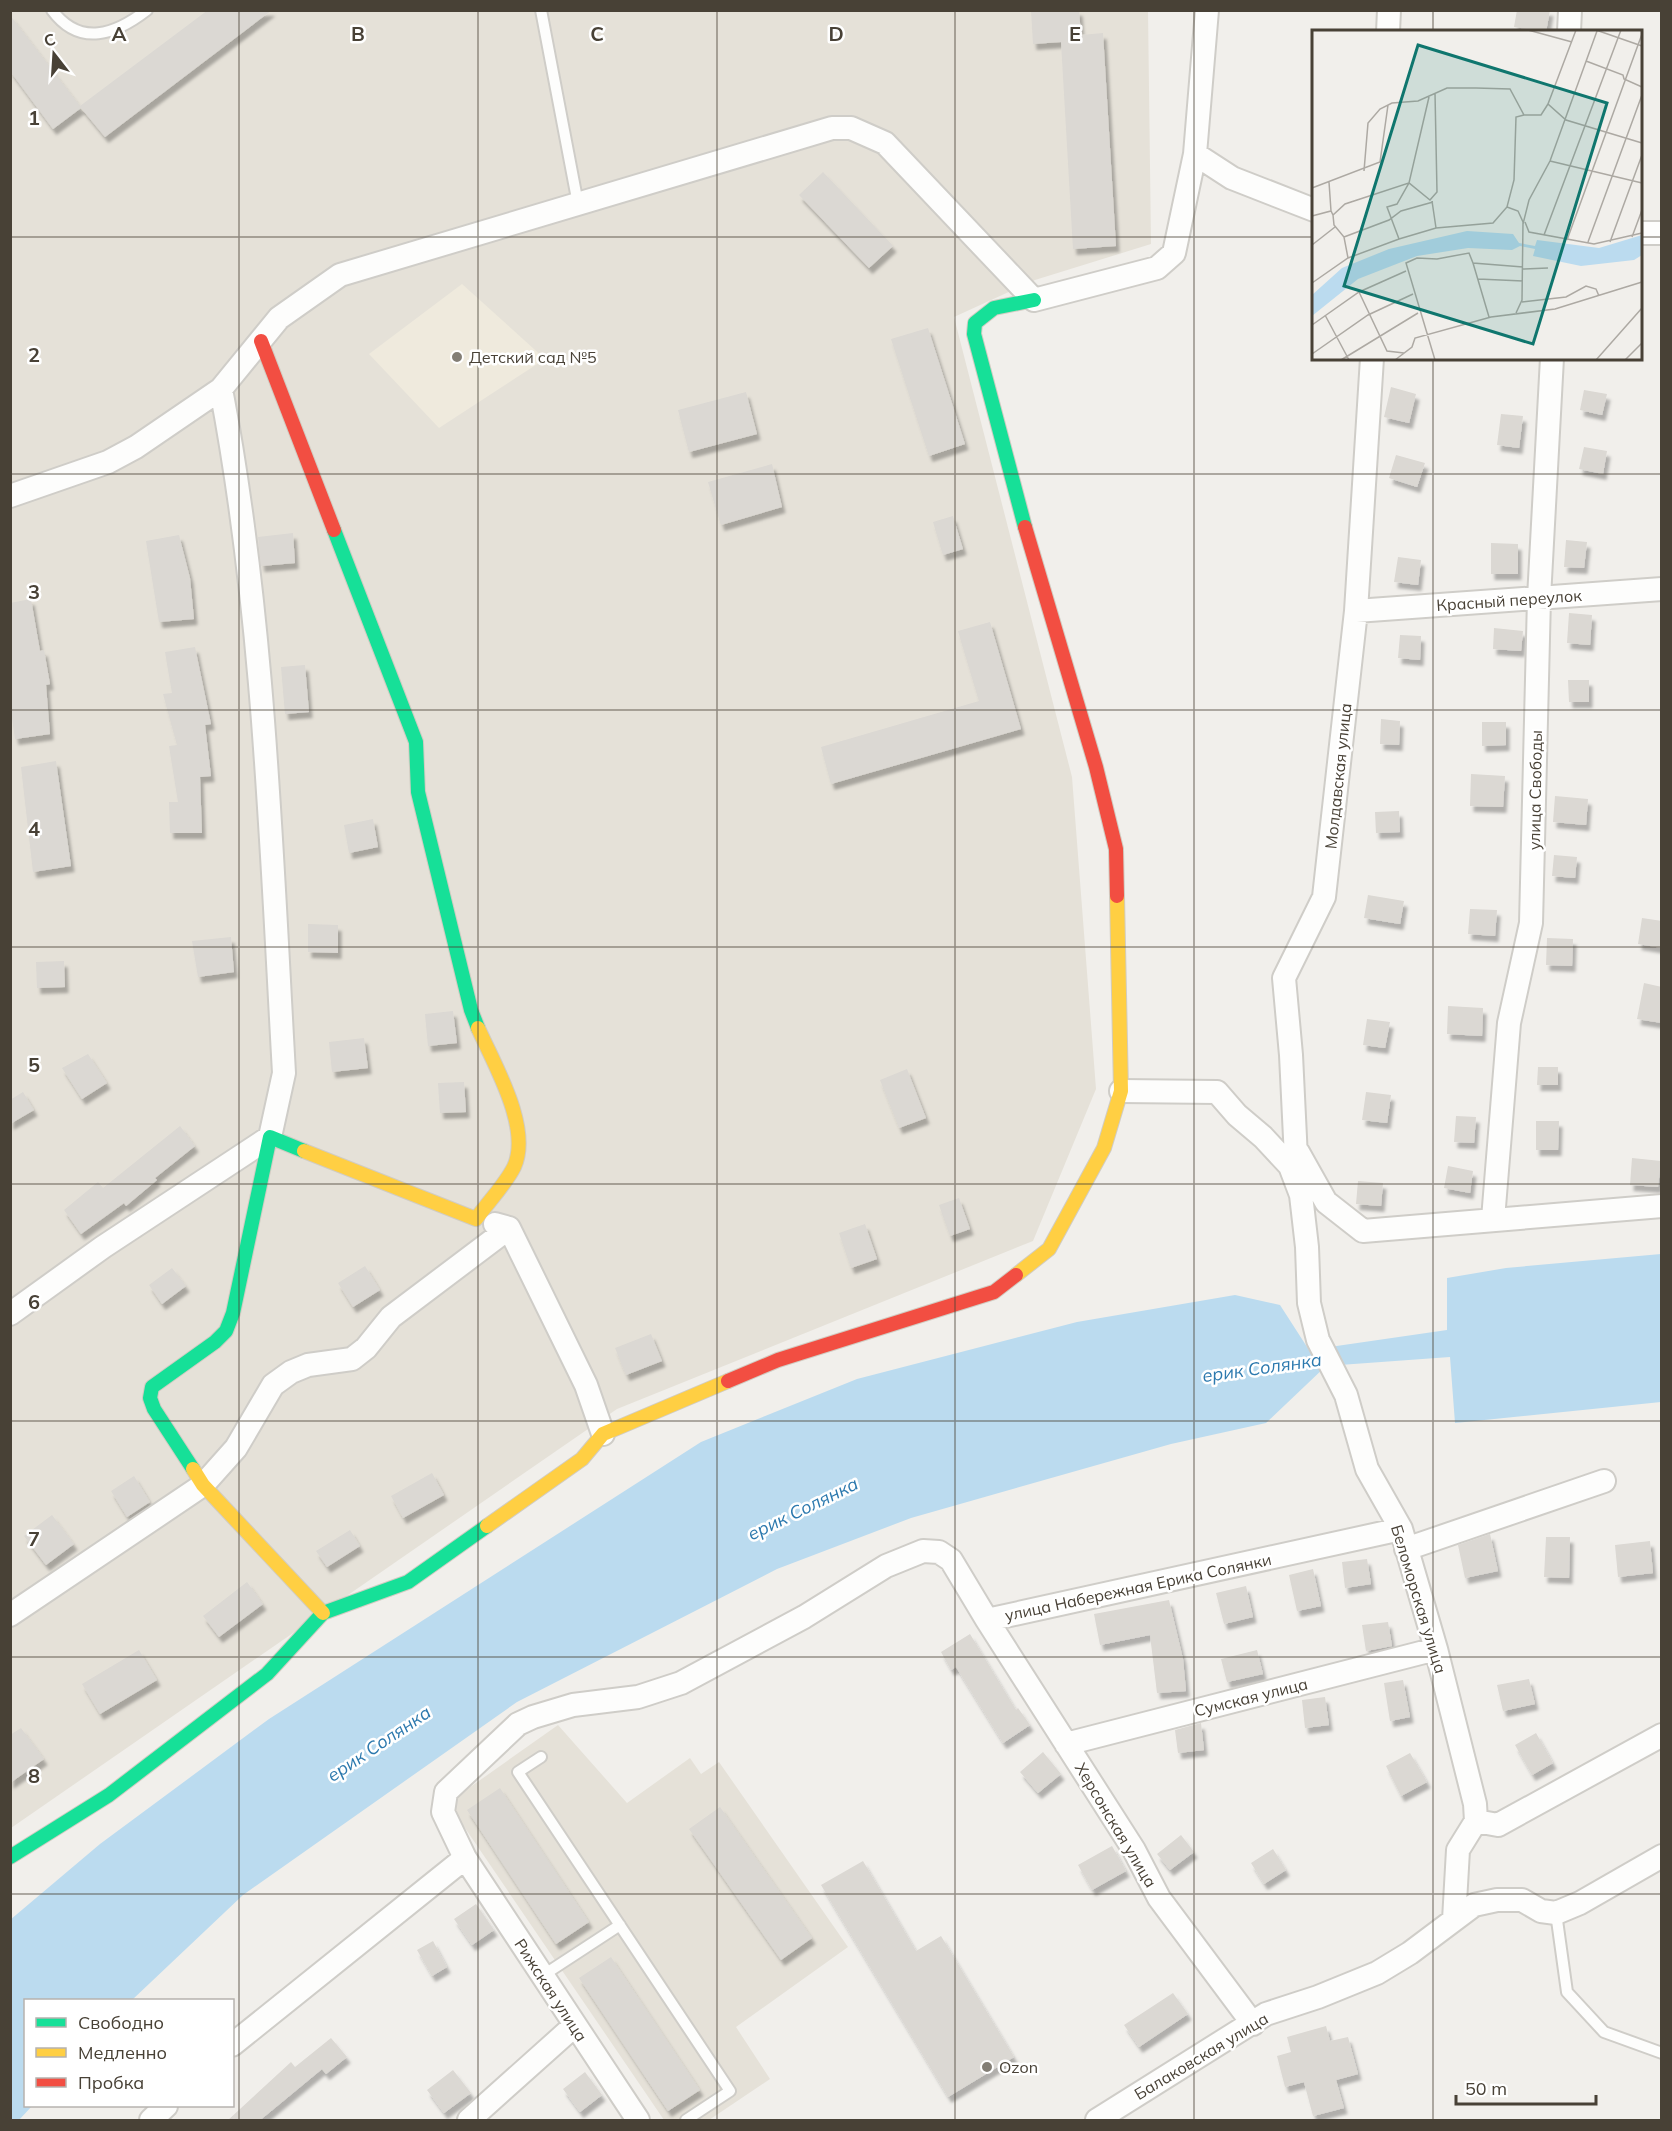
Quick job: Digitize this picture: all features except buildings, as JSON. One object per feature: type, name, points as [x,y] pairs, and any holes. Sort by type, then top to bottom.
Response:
[{"type":"street","points":[[10,1857],[109,1794],[267,1674],[323,1613],[408,1582],[582,1459],[603,1434],[778,1360],[994,1292],[1049,1249],[1104,1148],[1121,1090],[1116,849],[1096,766],[1014,490],[974,334],[975,323],[994,308],[1157,268],[1170,259],[1174,253],[1195,154],[1207,10]]},
{"type":"street","points":[[1388,30],[1389,10]]},
{"type":"street","points":[[1569,30],[1570,10]]},
{"type":"street","points":[[10,496],[108,462],[136,447],[221,389],[279,318],[340,275],[832,128],[851,128],[885,143],[899,155],[1034,300]]},
{"type":"street","points":[[1195,154],[1232,178],[1312,209]]},
{"type":"street","points":[[1642,233],[1662,233]]},
{"type":"street","points":[[261,341],[416,742],[418,792],[471,1011],[516,1117],[519,1141],[514,1166],[476,1219]]},
{"type":"street","name":"Молдавская улица","points":[[1297,1184],[1291,1055],[1284,978],[1324,897],[1356,611],[1372,360]]},
{"type":"street","name":"улица Свободы","points":[[1493,1219],[1509,1023],[1531,923],[1539,598],[1552,360]]},
{"type":"street","points":[[221,389],[235,464],[260,664],[284,1073],[233,1314],[226,1331],[152,1387],[150,1393],[154,1409],[203,1485],[323,1613]]},
{"type":"street","name":"Красный переулок","points":[[1356,611],[1662,589]]},
{"type":"street","name":"Беломорская улица","points":[[1121,1090],[1217,1092],[1237,1115],[1263,1137],[1290,1166],[1301,1195],[1307,1247],[1309,1303],[1318,1340],[1346,1395],[1367,1469],[1403,1539],[1436,1649],[1475,1804],[1476,1821]]},
{"type":"street","points":[[270,1137],[476,1219],[509,1228],[586,1385],[603,1434]]},
{"type":"street","points":[[10,1314],[103,1247],[270,1137]]},
{"type":"street","points":[[1295,1148],[1326,1202],[1363,1231],[1662,1206]]},
{"type":"street","points":[[10,1615],[203,1485],[236,1448],[273,1385],[291,1372],[308,1365],[352,1359],[366,1348],[391,1317],[509,1228]]},
{"type":"street","name":"улица Набережная Ерика Солянки","points":[[465,1858],[443,1812],[446,1792],[518,1724],[573,1705],[638,1696],[681,1683],[804,1617],[886,1566],[923,1551],[939,1552],[951,1560],[987,1620],[1403,1539],[1604,1481]]},
{"type":"street","name":"Херсонская улица","points":[[987,1620],[1134,1850],[1159,1898],[1253,2025]]},
{"type":"street","name":"Сумская улица","points":[[1066,1744],[1436,1649]]},
{"type":"street","points":[[1454,1920],[1458,1850],[1476,1821],[1498,1825],[1657,1743]]},
{"type":"street","points":[[1556,1913],[1580,1903],[1662,1856]]},
{"type":"street","points":[[234,2043],[465,1858]]},
{"type":"street","name":"Рижская улица","points":[[465,1858],[638,2121]]},
{"type":"street","name":"Балаковская улица","points":[[1097,2121],[1253,2025],[1266,2014],[1318,1997],[1377,1973],[1410,1953],[1474,1905],[1497,1900],[1522,1900],[1541,1911],[1556,1913]]},
{"type":"street","points":[[469,2121],[574,2026]]},
{"type":"street","points":[[151,2121],[165,2107]]},
{"type":"lane","points":[[52,10],[61,23],[72,29],[90,33],[108,32],[125,27],[147,10]]},
{"type":"lane","points":[[541,10],[578,204]]},
{"type":"lane","points":[[541,1757],[518,1772],[730,2091],[686,2121]]},
{"type":"lane","points":[[1556,1913],[1567,1992],[1604,2032],[1662,2054]]},
{"type":"lane","points":[[542,1976],[620,1925]]},
{"type":"shaded area","points":[[11,11],[1148,11],[1151,244],[1035,280],[954,317],[1072,777],[1096,1089],[1033,1241],[617,1409],[11,1828]]},
{"type":"shaded area","name":"Детский сад №5","points":[[462,284],[545,359],[439,428],[369,354]]},
{"type":"shaded area","points":[[558,1725],[627,1803],[690,1758],[701,1774],[719,1762],[848,1947],[736,2027],[770,2079],[709,2120],[664,2120],[452,1809],[459,1795]]},
{"type":"water","name":"ерик Солянка","points":[[1661,1254],[1661,1402],[1455,1423],[1450,1357],[1326,1366],[1266,1423],[1171,1444],[911,1518],[777,1569],[517,1702],[243,1895],[133,1999],[24,1999],[24,2107],[31,2107],[19,2120],[10,2120],[10,1920],[100,1844],[269,1719],[701,1442],[857,1379],[1077,1322],[1235,1295],[1280,1305],[1309,1350],[1447,1330],[1447,1278],[1506,1268]]},
{"type":"traffic: fast","points":[[1025,527],[974,334],[975,323],[994,308],[1034,300]]},
{"type":"traffic: fast","points":[[334,530],[416,742],[418,792],[471,1010],[478,1028]]},
{"type":"traffic: fast","points":[[193,1469],[154,1409],[150,1398],[152,1387],[215,1342],[226,1331],[233,1313],[270,1137],[304,1151]]},
{"type":"traffic: fast","points":[[10,1857],[109,1795],[267,1674],[323,1613],[408,1582],[487,1526]]},
{"type":"traffic: slow","points":[[1016,1275],[1049,1249],[1104,1148],[1121,1091],[1117,896]]},
{"type":"traffic: slow","points":[[304,1151],[476,1219],[510,1174],[518,1151],[515,1115],[509,1096],[478,1028]]},
{"type":"traffic: slow","points":[[487,1526],[582,1459],[603,1434],[728,1381]]},
{"type":"traffic: slow","points":[[193,1469],[203,1485],[323,1613]]},
{"type":"traffic: jam","points":[[261,341],[334,530]]},
{"type":"traffic: jam","points":[[1025,527],[1096,767],[1116,849],[1117,896]]},
{"type":"traffic: jam","points":[[728,1381],[778,1360],[994,1292],[1016,1275]]},
{"type":"place","name":"Детский сад №5","points":[[457,357]]},
{"type":"place","name":"Ozon","points":[[987,2067]]}]
